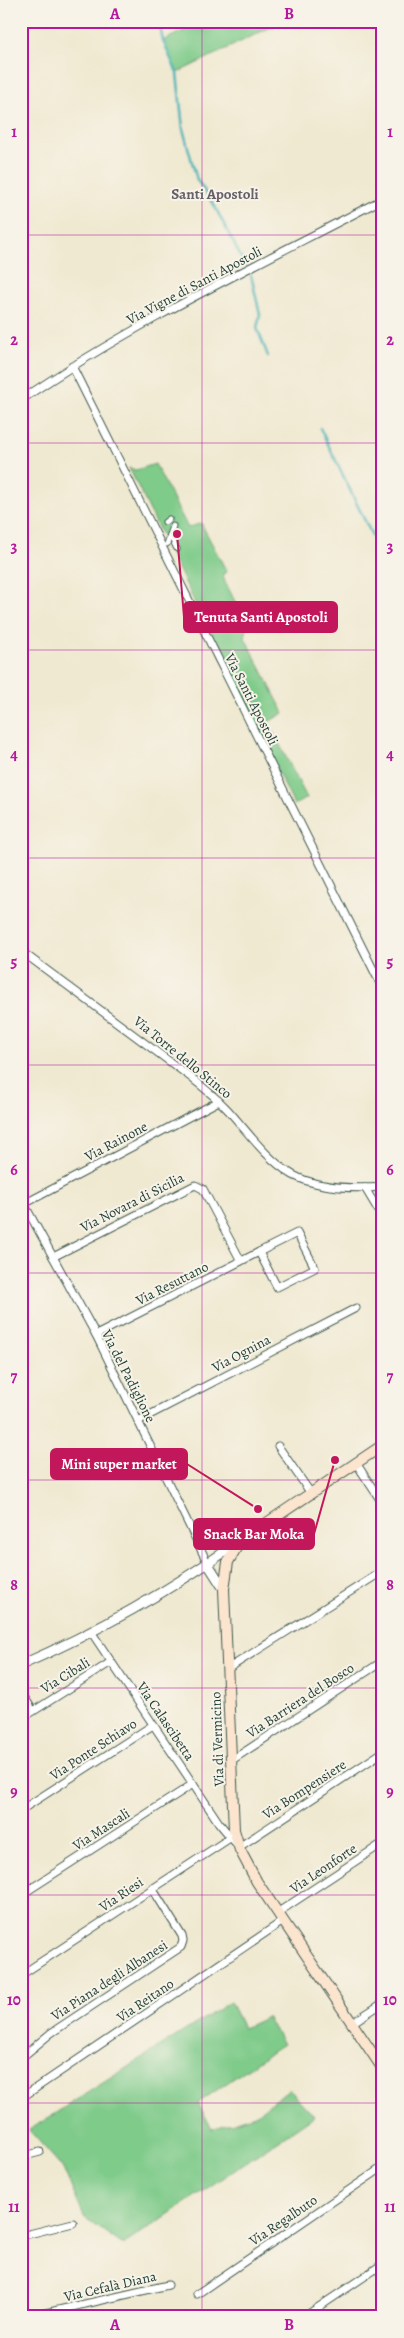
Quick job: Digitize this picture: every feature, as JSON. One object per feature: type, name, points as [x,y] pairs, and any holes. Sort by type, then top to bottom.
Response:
[{"type":"main road","name":"Via di Vermicino","points":[[383,1445],[310,1492],[240,1541],[234,1549],[227,1566],[224,1589],[229,1668],[233,1836],[255,1879],[383,2069]]},
{"type":"street","points":[[377,21],[383,33]]},
{"type":"street","name":"Via Vigne di Santi Apostoli","points":[[21,400],[72,366],[127,334],[383,199]]},
{"type":"street","name":"Via Santi Apostoli","points":[[72,366],[383,989]]},
{"type":"street","points":[[167,544],[173,526]]},
{"type":"street","points":[[170,535],[177,549]]},
{"type":"street","name":"Via Torre dello Stinco","points":[[21,951],[119,1022],[219,1101],[261,1146],[291,1174],[321,1184],[365,1188],[383,1187]]},
{"type":"street","name":"Via Rainone","points":[[22,1203],[219,1101]]},
{"type":"street","name":"Via Novara di Sicilia","points":[[53,1257],[195,1185],[203,1189],[242,1261]]},
{"type":"street","points":[[365,1188],[383,1218]]},
{"type":"street","name":"Via del Padiglione","points":[[22,1203],[96,1336],[208,1564]]},
{"type":"street","name":"Via Resuttano","points":[[96,1336],[297,1232],[316,1268],[277,1287],[259,1252]]},
{"type":"street","name":"Via Ognina","points":[[138,1421],[356,1308]]},
{"type":"street","points":[[278,1446],[310,1492]]},
{"type":"street","points":[[356,1463],[383,1504]]},
{"type":"street","points":[[21,1665],[92,1633],[208,1564],[240,1541]]},
{"type":"street","points":[[208,1564],[217,1569],[227,1566]]},
{"type":"street","points":[[208,1564],[224,1589]]},
{"type":"street","points":[[229,1668],[383,1571]]},
{"type":"street","name":"Via Calascibetta","points":[[92,1633],[193,1784],[233,1836]]},
{"type":"street","name":"Via Barriera del Bosco","points":[[232,1760],[383,1661]]},
{"type":"street","name":"Via Cibali","points":[[21,1719],[111,1662]]},
{"type":"street","name":"Via Cibali","points":[[21,1692],[33,1711]]},
{"type":"street","name":"Via Ponte Schiavo","points":[[21,1810],[153,1725]]},
{"type":"street","name":"Via Bompensiere","points":[[239,1847],[383,1752]]},
{"type":"street","name":"Via Mascali","points":[[21,1895],[193,1784]]},
{"type":"street","name":"Via Riesi","points":[[21,1975],[233,1836]]},
{"type":"street","name":"Via Leonforte","points":[[280,1917],[383,1843]]},
{"type":"street","name":"Via Piana degli Albanesi","points":[[21,2058],[51,2033],[181,1947],[182,1936],[152,1888]]},
{"type":"street","name":"Via Reitano","points":[[21,2098],[280,1917]]},
{"type":"street","points":[[352,2023],[383,2003]]},
{"type":"street","points":[[21,2157],[40,2152]]},
{"type":"street","name":"Via Regalbuto","points":[[197,2294],[383,2167]]},
{"type":"street","points":[[21,2236],[73,2224]]},
{"type":"street","points":[[304,2317],[383,2264]]},
{"type":"street","name":"Via Cefalà Diana","points":[[28,2317],[168,2285]]},
{"type":"green space","points":[[202,21],[283,21],[177,73],[163,41]]},
{"type":"green space","points":[[155,464],[188,528],[201,523],[227,572],[222,575],[247,626],[245,638],[284,713],[268,722],[307,798],[294,805],[129,468],[136,470]]},
{"type":"green space","points":[[230,2002],[243,2028],[267,2017],[283,2044],[198,2103],[212,2129],[255,2115],[289,2089],[314,2116],[123,2245],[84,2217],[63,2168],[29,2130]]},
{"type":"waterway","points":[[159,21],[163,41],[177,73],[183,129],[197,180],[213,203],[246,267]]},
{"type":"waterway","points":[[251,275],[260,315],[257,328],[268,356]]},
{"type":"waterway","points":[[320,428],[383,558]]},
{"type":"place","name":"Tenuta Santi Apostoli","points":[[177,534]]},
{"type":"place","name":"Snack Bar Moka","points":[[335,1460]]},
{"type":"place","name":"Mini super market","points":[[258,1509]]},
{"type":"district","name":"Santi Apostoli","points":[[215,194]]}]
